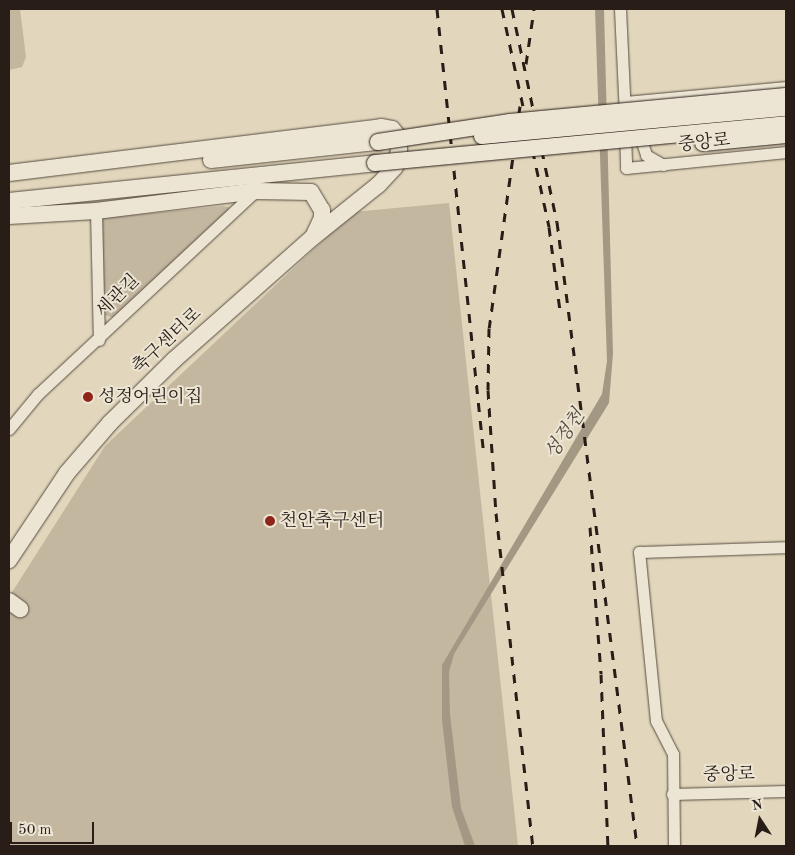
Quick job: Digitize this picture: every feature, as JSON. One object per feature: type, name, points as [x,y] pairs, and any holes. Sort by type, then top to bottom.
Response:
[{"type":"main road","points":[[9,182],[378,142],[510,122],[786,96]]},
{"type":"main road","points":[[378,142],[492,136],[786,108]]},
{"type":"main road","points":[[9,201],[786,124]]},
{"type":"main road","name":"축구센터로","points":[[9,172],[381,127],[392,129],[397,136],[399,150],[395,167],[378,185],[313,237],[174,360],[110,423],[67,472],[9,560]]},
{"type":"main road","points":[[236,178],[455,166],[786,135]]},
{"type":"main road","points":[[9,216],[96,211],[256,191],[311,192],[320,202],[322,218],[313,237]]},
{"type":"street","points":[[620,9],[625,102],[638,130],[646,155],[663,164]]},
{"type":"street","points":[[625,102],[786,88]]},
{"type":"street","points":[[638,130],[640,115],[658,99]]},
{"type":"street","name":"중앙로","points":[[625,102],[626,168],[786,152]]},
{"type":"street","name":"세관길","points":[[9,429],[38,394],[99,340],[133,304],[256,191]]},
{"type":"street","points":[[96,211],[99,340]]},
{"type":"street","points":[[674,846],[673,754],[656,720],[639,552],[786,547]]},
{"type":"street","name":"중앙로","points":[[672,794],[786,791]]},
{"type":"shaded area","points":[[9,9],[20,9],[26,57],[22,67],[9,70]]},
{"type":"shaded area","points":[[595,9],[604,9],[613,354],[609,403],[454,654],[449,672],[450,714],[461,808],[475,846],[465,846],[452,807],[442,720],[442,665],[602,394],[607,361]]},
{"type":"shaded area","name":"천안축구센터","points":[[449,203],[518,846],[9,846],[9,597],[105,446],[353,212]]},
{"type":"shaded area","points":[[223,206],[229,207],[228,213],[114,318],[105,315],[102,218]]},
{"type":"railway","points":[[437,9],[484,454]]},
{"type":"railway","points":[[502,9],[549,227],[560,311]]},
{"type":"railway","points":[[512,9],[557,222],[637,846]]},
{"type":"railway","points":[[526,64],[534,9]]},
{"type":"railway","points":[[520,106],[489,328],[488,390],[496,513],[533,846]]},
{"type":"railway","points":[[590,527],[601,674],[608,846]]},
{"type":"place","name":"성정어린이집","points":[[88,397]]},
{"type":"place","name":"천안축구센터","points":[[270,521]]},
{"type":"water label","name":"성정천","points":[[566,435]]}]
